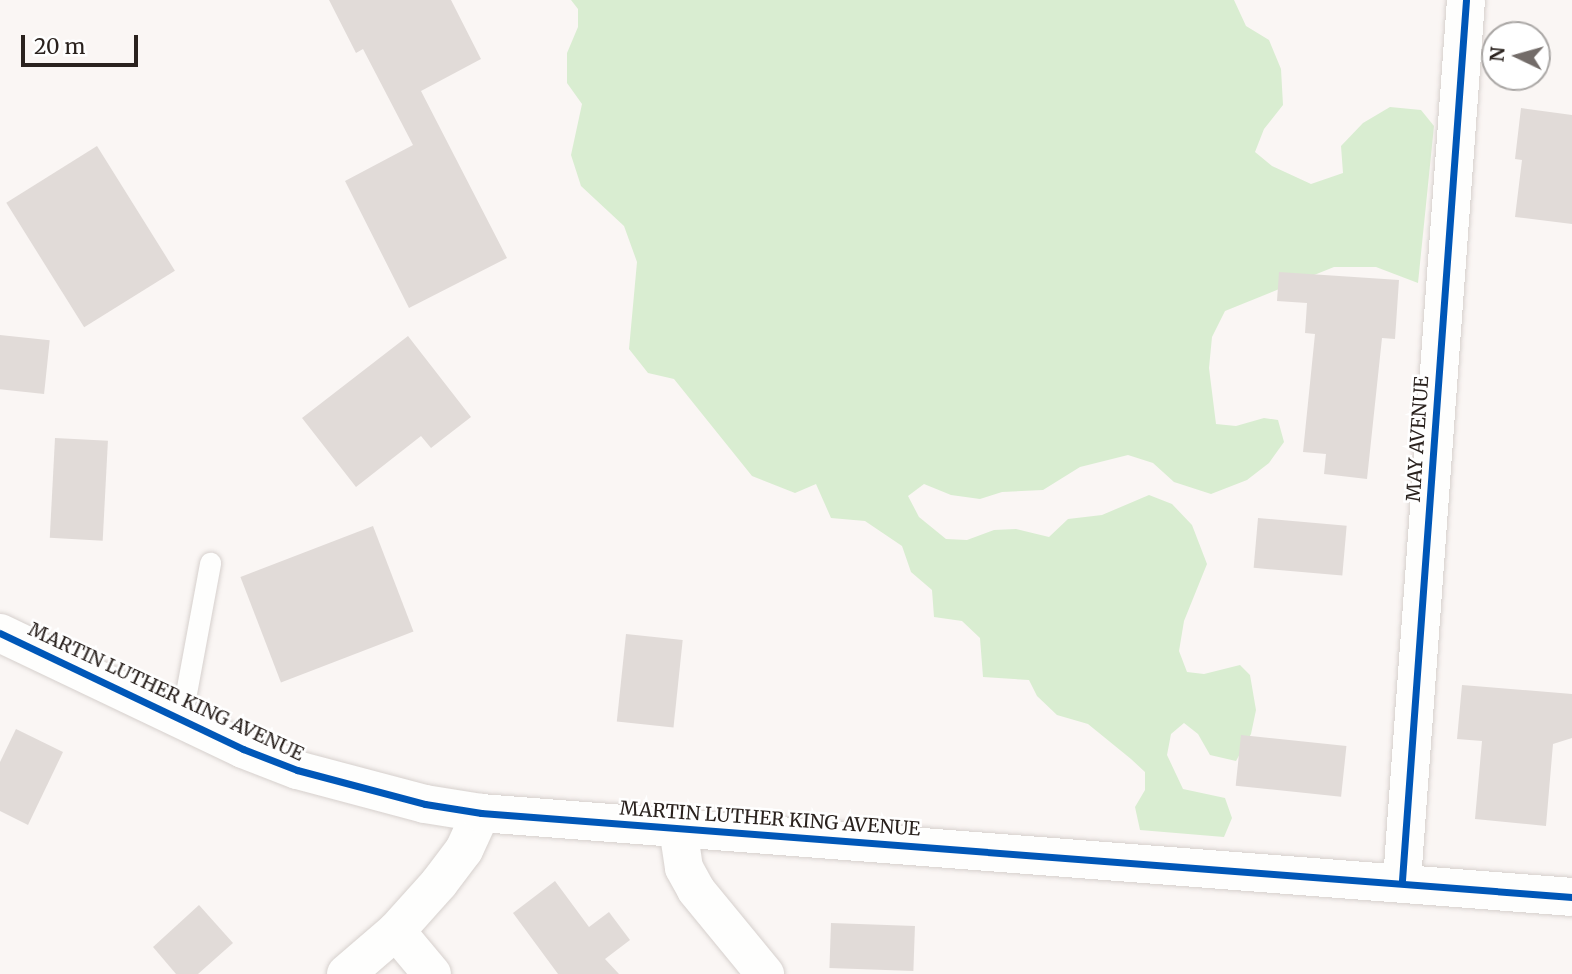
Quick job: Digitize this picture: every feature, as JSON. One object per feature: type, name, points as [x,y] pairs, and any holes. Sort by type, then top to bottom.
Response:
[{"type":"street","name":"MAY AVENUE","points":[[1402,880],[1466,0]]},
{"type":"street","name":"MARTIN LUTHER KING AVENUE","points":[[0,632],[181,720],[297,770],[425,804],[481,813],[1402,880],[1572,897]]},
{"type":"street","points":[[346,974],[396,931],[464,850],[481,813]]},
{"type":"street","points":[[678,828],[684,868],[696,890],[765,974]]},
{"type":"street","points":[[396,931],[432,974]]},
{"type":"lane","points":[[181,720],[210,563]]},
{"type":"green space","points":[[571,0],[1234,0],[1246,26],[1269,40],[1281,69],[1283,105],[1264,129],[1255,152],[1272,166],[1311,184],[1343,173],[1341,146],[1363,123],[1390,107],[1421,110],[1434,126],[1418,283],[1376,267],[1334,267],[1225,311],[1212,337],[1209,368],[1216,424],[1236,426],[1264,418],[1278,420],[1284,442],[1269,463],[1247,480],[1211,494],[1174,482],[1153,463],[1128,455],[1080,467],[1043,490],[1002,492],[980,499],[951,495],[924,484],[908,496],[919,517],[946,539],[967,540],[994,530],[1016,529],[1049,537],[1068,519],[1102,515],[1149,495],[1172,504],[1192,525],[1207,564],[1184,621],[1179,651],[1187,672],[1204,674],[1240,665],[1250,675],[1256,710],[1251,734],[1236,761],[1210,755],[1198,734],[1184,723],[1171,734],[1167,755],[1183,789],[1225,798],[1232,818],[1224,837],[1140,830],[1135,807],[1145,790],[1145,772],[1088,724],[1057,715],[1037,696],[1029,680],[983,677],[980,638],[962,621],[934,617],[932,590],[911,572],[902,546],[865,521],[831,518],[816,484],[795,493],[752,476],[674,379],[648,373],[629,349],[637,262],[624,226],[581,186],[571,155],[582,104],[567,83],[567,53],[578,27],[578,9]]},
{"type":"building","points":[[329,0],[451,0],[481,59],[421,91],[507,258],[409,308],[345,181],[413,145],[363,49],[356,53]]},
{"type":"building","points":[[1521,108],[1572,115],[1572,224],[1515,217],[1522,160],[1515,159]]},
{"type":"building","points":[[97,146],[175,271],[84,327],[6,203]]},
{"type":"building","points":[[1279,272],[1399,280],[1395,339],[1382,338],[1367,479],[1324,474],[1326,454],[1303,452],[1315,334],[1305,333],[1307,303],[1277,301]]},
{"type":"building","points":[[0,335],[50,340],[44,394],[0,389]]},
{"type":"building","points":[[408,336],[471,417],[431,448],[421,436],[356,487],[302,418]]},
{"type":"building","points":[[55,438],[108,441],[103,541],[50,538]]},
{"type":"building","points":[[1258,518],[1347,526],[1342,576],[1254,568]]},
{"type":"building","points":[[373,526],[413,631],[281,682],[240,577]]},
{"type":"building","points":[[626,634],[683,640],[673,727],[617,722]]},
{"type":"building","points":[[1462,685],[1572,694],[1572,738],[1553,744],[1546,826],[1475,819],[1482,741],[1457,739]]},
{"type":"building","points":[[16,729],[63,752],[28,825],[0,811],[0,762]]},
{"type":"building","points":[[1241,735],[1346,746],[1341,797],[1236,786]]},
{"type":"building","points":[[555,881],[589,927],[609,912],[630,940],[605,959],[619,974],[558,974],[513,913]]},
{"type":"building","points":[[199,905],[233,943],[198,974],[176,974],[153,947]]},
{"type":"building","points":[[831,923],[915,926],[913,971],[829,968]]},
{"type":"cycle path","points":[[1402,880],[1466,0]]},
{"type":"cycle path","points":[[0,633],[243,749],[297,770],[425,804],[481,813],[1572,897]]}]
